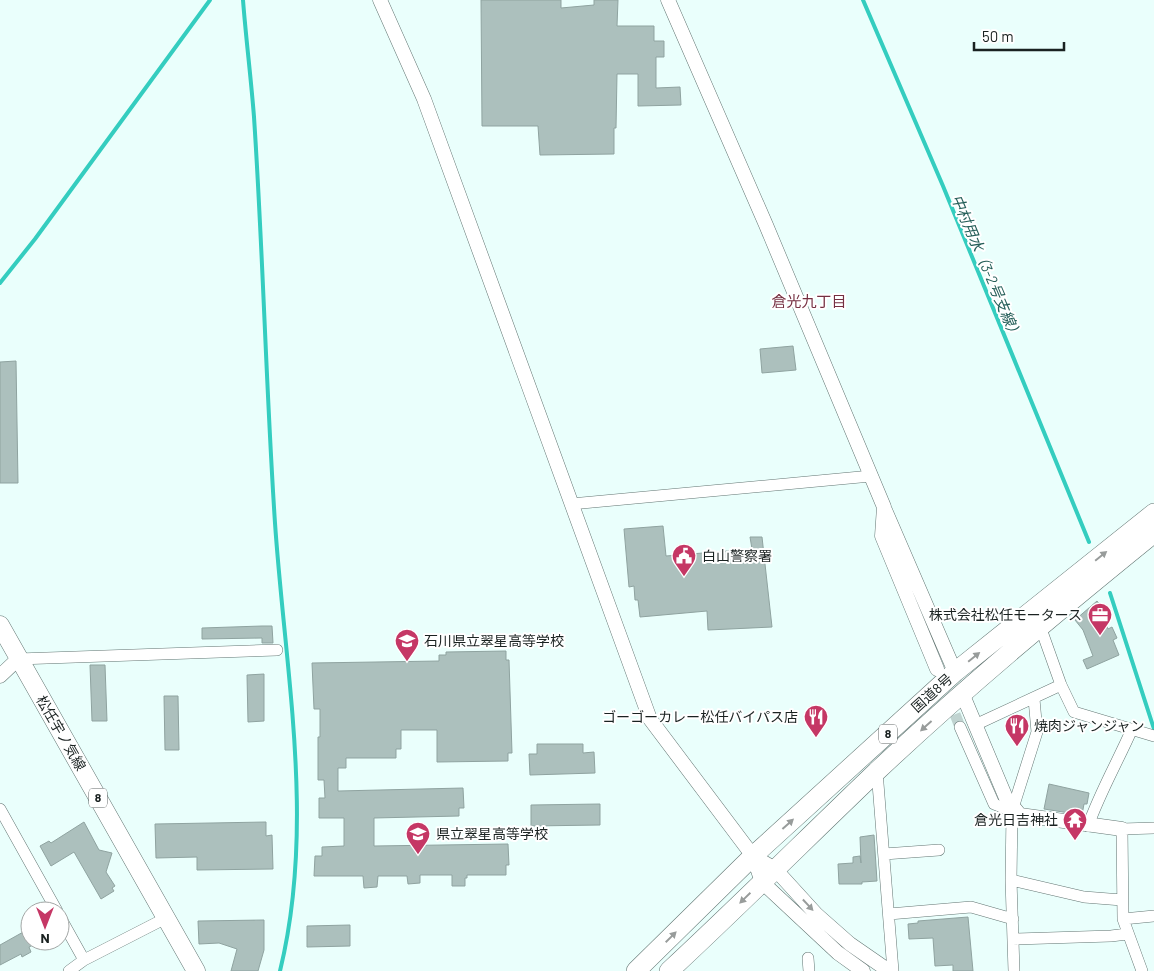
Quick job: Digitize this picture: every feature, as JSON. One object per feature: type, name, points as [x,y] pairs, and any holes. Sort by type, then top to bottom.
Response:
[{"type":"highway","name":"国道8号","points":[[636,971],[946,671],[1154,513]]},
{"type":"highway","name":"国道8号","points":[[669,971],[877,771],[962,694],[1040,626],[1154,533]]},
{"type":"main road","name":"松任宇ノ気線","points":[[0,625],[196,971]]},
{"type":"street","points":[[380,0],[424,99],[650,719],[753,856],[762,882],[824,940],[863,971]]},
{"type":"street","points":[[668,0],[884,507],[946,671]]},
{"type":"street","points":[[571,504],[871,476]]},
{"type":"street","points":[[1040,626],[1061,685],[1074,712],[1152,735]]},
{"type":"street","points":[[0,676],[18,659],[277,650]]},
{"type":"street","points":[[975,725],[1061,685]]},
{"type":"street","points":[[962,694],[1006,798],[1015,812]]},
{"type":"street","points":[[1014,971],[1011,880],[1015,812],[1036,732],[1034,699]]},
{"type":"street","points":[[960,727],[994,804],[1015,812],[1088,826],[1122,829],[1154,828]]},
{"type":"street","points":[[1088,826],[1095,806],[1132,729]]},
{"type":"street","points":[[877,771],[893,971]]},
{"type":"street","points":[[0,809],[51,901]]},
{"type":"street","points":[[1122,829],[1122,919],[1142,971]]},
{"type":"street","points":[[884,854],[939,850]]},
{"type":"street","points":[[753,856],[776,868],[816,914],[850,944],[889,971]]},
{"type":"street","points":[[1011,880],[1084,897],[1122,900]]},
{"type":"street","points":[[889,914],[971,908],[1013,919]]},
{"type":"street","points":[[1122,919],[1154,916]]},
{"type":"street","points":[[69,971],[84,960],[166,918]]},
{"type":"street","points":[[70,934],[84,960]]},
{"type":"street","points":[[1014,939],[1127,934]]},
{"type":"street","points":[[808,958],[810,971]]},
{"type":"building","points":[[481,0],[561,0],[561,8],[594,5],[594,0],[618,0],[617,26],[654,26],[654,41],[664,41],[664,57],[656,57],[656,88],[680,87],[681,105],[638,106],[638,74],[617,74],[614,154],[540,155],[538,126],[482,126]]},
{"type":"building","points":[[793,346],[796,370],[762,373],[760,349]]},
{"type":"building","points":[[16,361],[18,483],[0,483],[0,362]]},
{"type":"building","points":[[663,526],[666,556],[752,549],[750,537],[762,537],[772,627],[708,630],[707,611],[640,617],[638,600],[635,600],[634,586],[629,587],[624,529]]},
{"type":"building","points":[[1097,601],[1105,611],[1101,614],[1108,629],[1112,627],[1117,638],[1113,640],[1119,655],[1087,669],[1083,660],[1093,656],[1083,630],[1075,620]]},
{"type":"building","points":[[272,626],[273,643],[262,643],[262,638],[202,639],[202,628]]},
{"type":"building","points":[[506,651],[506,660],[509,660],[512,753],[508,753],[508,761],[437,762],[437,730],[401,730],[401,749],[396,749],[396,758],[346,758],[346,768],[338,768],[338,791],[463,788],[464,808],[459,808],[459,816],[374,818],[374,846],[508,844],[509,865],[506,865],[506,875],[467,875],[465,886],[452,886],[452,875],[420,875],[420,883],[408,884],[407,876],[378,876],[377,887],[364,888],[363,876],[314,876],[315,856],[322,856],[322,847],[344,846],[344,818],[319,818],[319,798],[325,798],[324,780],[318,780],[320,709],[314,709],[312,663],[439,661],[439,655],[446,655],[446,652]]},
{"type":"building","points":[[90,665],[105,665],[107,721],[92,721]]},
{"type":"building","points":[[264,674],[264,721],[248,722],[247,675]]},
{"type":"building","points":[[164,696],[178,696],[179,750],[165,750]]},
{"type":"building","points":[[537,744],[583,744],[583,753],[594,752],[595,773],[530,775],[529,754],[537,754]]},
{"type":"building","points":[[1049,784],[1089,793],[1082,815],[1044,809]]},
{"type":"building","points":[[600,804],[600,825],[531,826],[531,805]]},
{"type":"building","points":[[84,822],[99,850],[112,853],[106,872],[115,886],[112,888],[114,891],[101,899],[74,852],[51,866],[40,846],[49,841],[51,843]]},
{"type":"building","points":[[266,822],[266,836],[272,835],[273,869],[197,870],[197,857],[156,858],[155,824]]},
{"type":"building","points":[[874,835],[877,881],[862,882],[862,884],[839,884],[838,864],[853,863],[853,857],[860,856],[861,863],[860,837]]},
{"type":"building","points":[[968,917],[973,971],[953,971],[953,965],[935,966],[933,938],[909,939],[908,924],[918,923],[918,921]]},
{"type":"building","points":[[264,920],[264,950],[258,971],[231,971],[237,949],[219,943],[199,944],[198,921]]},
{"type":"building","points":[[350,925],[350,946],[307,947],[307,926]]},
{"type":"building","points":[[20,934],[20,951],[31,952],[22,957],[21,954],[0,965],[0,945]]},
{"type":"waterway","points":[[0,283],[35,239],[210,0]]},
{"type":"waterway","points":[[243,0],[253,102],[275,523],[295,747],[296,860],[291,916],[280,971]]},
{"type":"waterway","name":"中村用水（3-2号支線）","points":[[863,0],[943,186],[1089,542]]},
{"type":"waterway","name":"中村用水（3-2号支線）","points":[[1110,593],[1154,729]]},
{"type":"tunnel","points":[[949,699],[960,727]]},
{"type":"place","name":"白山警察署","points":[[684,577]]},
{"type":"place","name":"株式会社松任モータース","points":[[1100,636]]},
{"type":"place","name":"石川県立翠星高等学校","points":[[407,662]]},
{"type":"place","name":"ゴーゴーカレー松任バイパス店","points":[[816,738]]},
{"type":"place","name":"焼肉ジャンジャン","points":[[1017,747]]},
{"type":"place","name":"倉光日吉神社","points":[[1075,841]]},
{"type":"place","name":"県立翠星高等学校","points":[[418,855]]},
{"type":"district","name":"倉光九丁目","points":[[809,302]]}]
